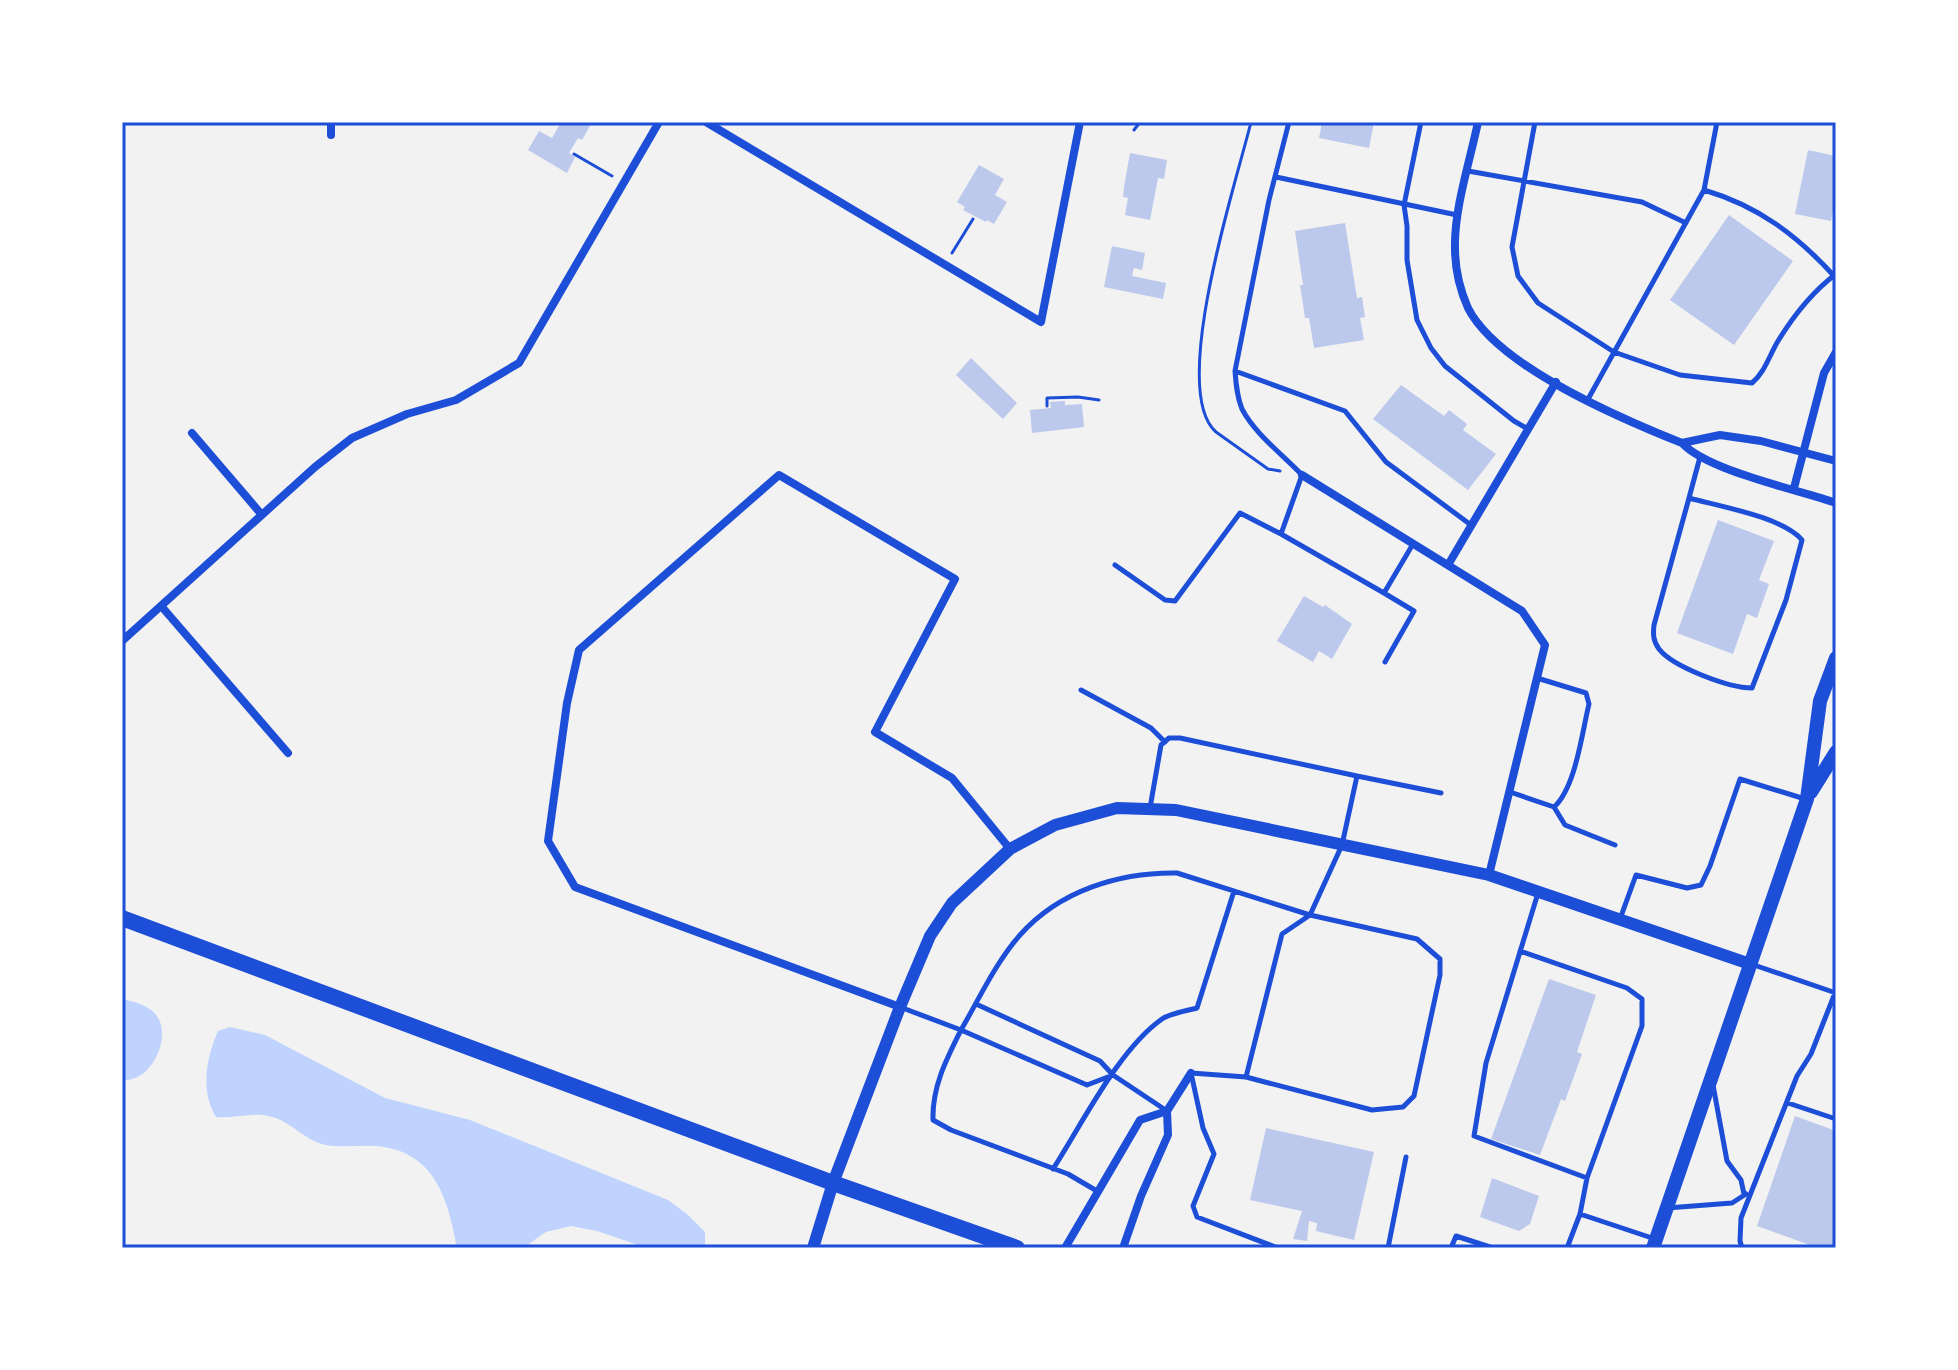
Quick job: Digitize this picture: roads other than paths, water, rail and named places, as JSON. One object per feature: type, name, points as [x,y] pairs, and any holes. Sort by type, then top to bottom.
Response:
[{"type":"main road","points":[[1654,1244],[1807,799],[1820,701],[1836,658]]},
{"type":"main road","points":[[1807,799],[1836,752]]},
{"type":"main road","points":[[122,918],[833,1183],[1017,1248]]},
{"type":"street","points":[[331,122],[331,135]]},
{"type":"street","points":[[122,641],[352,438],[407,414],[456,400],[519,363],[659,122]]},
{"type":"street","points":[[706,122],[1041,322],[1080,122]]},
{"type":"street","points":[[1478,122],[1458,216],[1455,247],[1457,271],[1469,310],[1493,340],[1586,402],[1682,443],[1716,466],[1836,503]]},
{"type":"street","points":[[1794,488],[1824,373],[1836,352]]},
{"type":"street","points":[[1448,565],[1556,382]]},
{"type":"street","points":[[192,433],[262,515]]},
{"type":"street","points":[[1682,443],[1720,435],[1761,441],[1836,461]]},
{"type":"street","points":[[900,1007],[575,887],[548,841],[567,703],[579,650],[779,475],[955,579],[875,732],[952,778],[1010,849]]},
{"type":"street","points":[[1302,475],[1522,611],[1545,645],[1489,875]]},
{"type":"street","points":[[162,607],[288,753]]},
{"type":"street","points":[[813,1248],[833,1183],[930,936],[952,903],[1010,849],[1055,825],[1117,808],[1176,810],[1489,875],[1750,964]]},
{"type":"street","points":[[1123,1248],[1141,1196],[1168,1135],[1167,1111],[1191,1073]]},
{"type":"street","points":[[1065,1248],[1140,1120],[1167,1111]]},
{"type":"lane","points":[[1281,534],[1302,475],[1242,408],[1235,371],[1251,285],[1289,122]]},
{"type":"lane","points":[[1421,122],[1404,205],[1407,260],[1417,320],[1431,348],[1457,375],[1514,421],[1529,429]]},
{"type":"lane","points":[[1535,122],[1512,247],[1518,276],[1538,303],[1614,352],[1680,375],[1752,383],[1760,376],[1795,316],[1817,288],[1835,276],[1805,245],[1762,214],[1704,190]]},
{"type":"lane","points":[[1586,402],[1704,190],[1717,122]]},
{"type":"lane","points":[[1468,171],[1642,202],[1686,223]]},
{"type":"lane","points":[[1276,177],[1458,216]]},
{"type":"lane","points":[[1235,371],[1345,411],[1386,462],[1472,525]]},
{"type":"lane","points":[[1689,498],[1775,523],[1796,532],[1802,540],[1786,600],[1752,688],[1735,688],[1689,669],[1660,651],[1653,639],[1654,625],[1700,457]]},
{"type":"lane","points":[[1115,565],[1165,600],[1175,601],[1240,513],[1414,611],[1385,662]]},
{"type":"lane","points":[[1384,593],[1413,543]]},
{"type":"lane","points":[[1537,678],[1586,693],[1589,704],[1569,785],[1561,801],[1554,807]]},
{"type":"lane","points":[[1081,690],[1151,728],[1165,742]]},
{"type":"lane","points":[[1150,809],[1161,745],[1169,738],[1441,793]]},
{"type":"lane","points":[[1246,1077],[1282,934],[1310,915],[1342,845],[1357,776]]},
{"type":"lane","points":[[1619,919],[1636,875],[1687,888],[1701,885],[1740,779],[1807,799]]},
{"type":"lane","points":[[1509,792],[1554,807],[1565,825],[1615,845]]},
{"type":"lane","points":[[1097,1191],[1053,1169],[951,1130],[933,1120],[933,1099],[943,1067],[961,1030],[1019,936],[1047,911],[1079,891],[1120,878],[1177,873],[1310,915],[1417,939],[1440,959],[1440,975],[1414,1096],[1403,1107],[1372,1110],[1246,1077],[1191,1073],[1203,1128],[1214,1154],[1193,1206],[1197,1217],[1278,1248]]},
{"type":"lane","points":[[1053,1169],[1140,1038],[1164,1017],[1197,1008],[1234,891]]},
{"type":"lane","points":[[1538,893],[1486,1063],[1474,1136],[1587,1178]]},
{"type":"lane","points":[[1520,951],[1627,988],[1642,999],[1642,1026],[1587,1178],[1580,1214],[1567,1248]]},
{"type":"lane","points":[[1742,1248],[1741,1218],[1747,1194],[1836,993],[1750,964]]},
{"type":"lane","points":[[976,1004],[1100,1061],[1113,1075],[1167,1111]]},
{"type":"lane","points":[[900,1007],[1087,1085],[1113,1075]]},
{"type":"lane","points":[[1712,1076],[1727,1161],[1747,1194]]},
{"type":"lane","points":[[1787,1103],[1836,1119]]},
{"type":"lane","points":[[1388,1248],[1406,1157]]},
{"type":"lane","points":[[1666,1208],[1732,1203],[1747,1194]]},
{"type":"lane","points":[[1580,1214],[1654,1244]]},
{"type":"lane","points":[[1451,1248],[1456,1236],[1493,1248]]},
{"type":"water","points":[[122,999],[151,1010],[161,1025],[162,1034],[154,1062],[137,1077],[123,1081]]},
{"type":"water","points":[[230,1027],[265,1035],[385,1098],[470,1120],[668,1200],[705,1232],[705,1248],[647,1248],[597,1231],[571,1226],[546,1232],[523,1248],[457,1248],[443,1196],[435,1180],[412,1157],[376,1146],[326,1145],[312,1140],[279,1119],[265,1115],[216,1117],[208,1096],[206,1074],[218,1031]]}]
